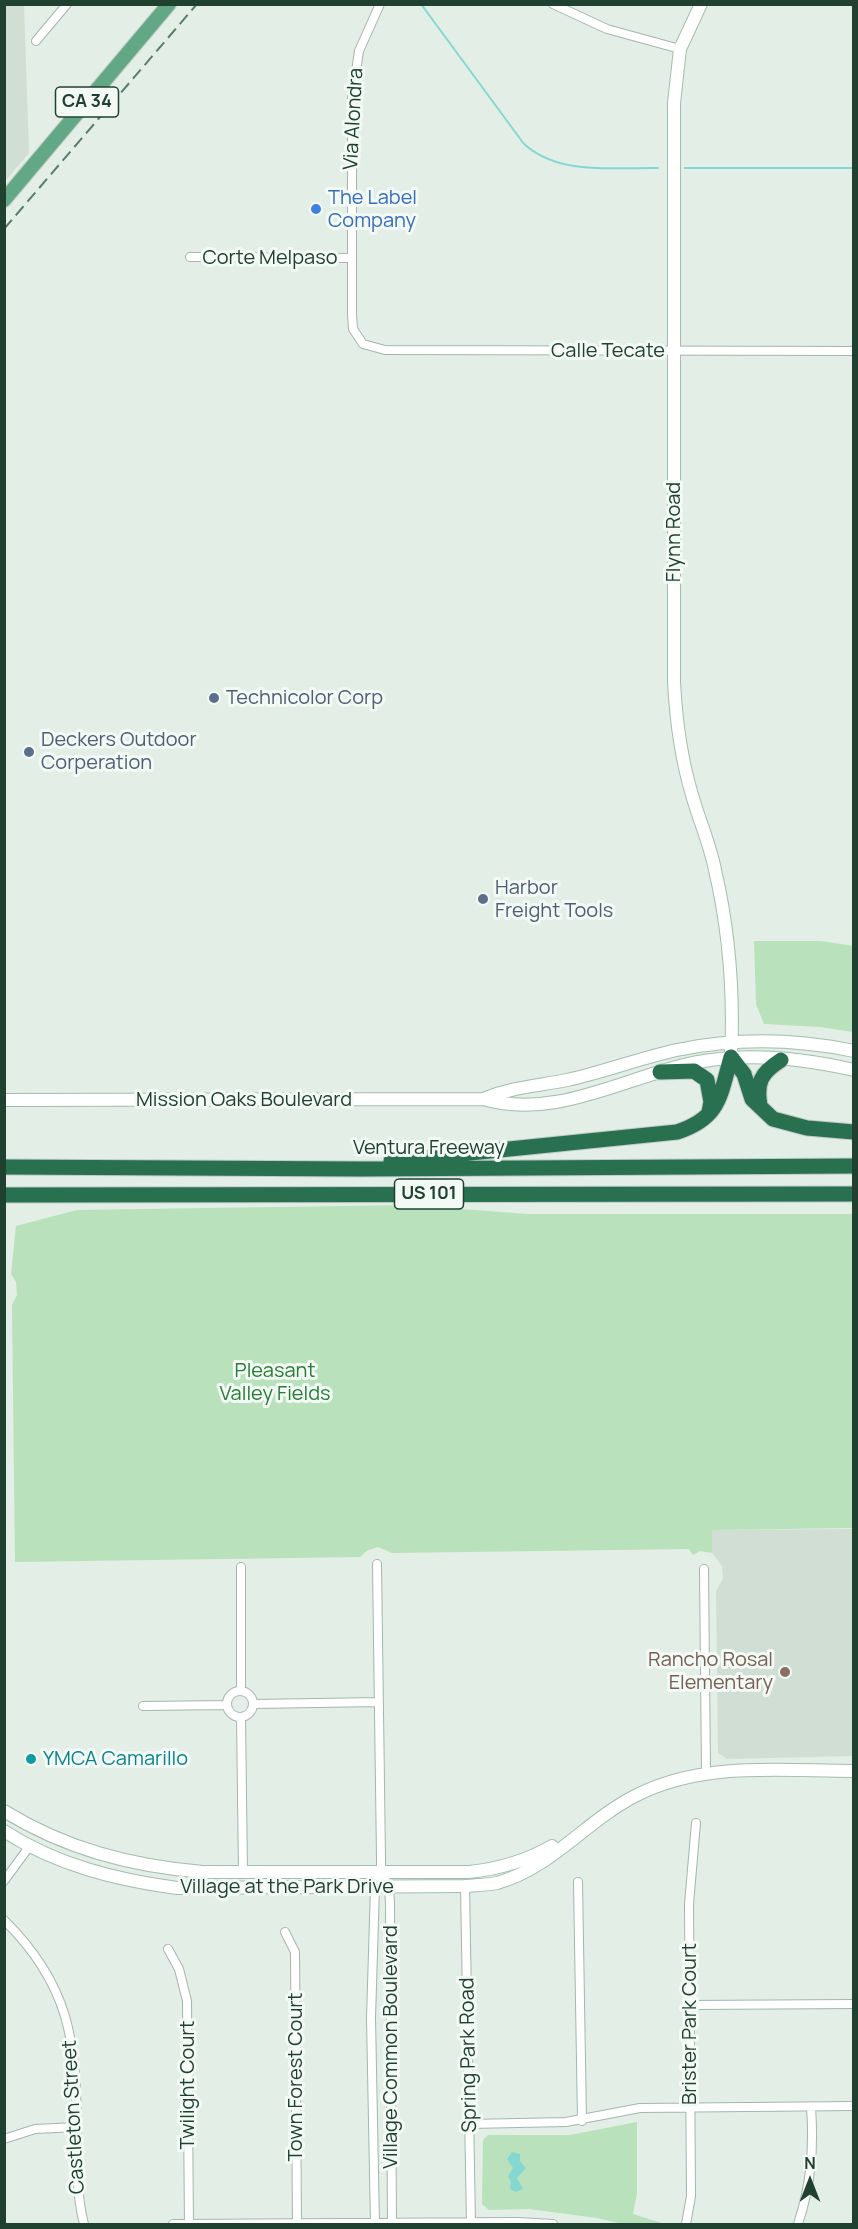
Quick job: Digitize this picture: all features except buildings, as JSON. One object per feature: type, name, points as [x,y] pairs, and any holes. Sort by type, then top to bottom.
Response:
[{"type":"highway","points":[[732,1050],[744,1074],[752,1099],[760,1109],[780,1123],[854,1132]]},
{"type":"highway","points":[[310,1169],[677,1132],[695,1126],[707,1118],[722,1095],[732,1050]]},
{"type":"highway","points":[[760,1109],[757,1090],[759,1081],[767,1068],[781,1060]]},
{"type":"highway","points":[[660,1072],[693,1071],[707,1080],[711,1102],[707,1118]]},
{"type":"highway","name":"Ventura Freeway","points":[[4,1167],[310,1169],[854,1166]]},
{"type":"highway","name":"US 101","points":[[4,1195],[854,1194]]},
{"type":"highway","points":[[4,1201],[66,1195]]},
{"type":"main road","name":"CA 34","points":[[4,200],[169,4]]},
{"type":"main road","name":"Flynn Road","points":[[701,4],[680,49],[674,103],[675,699],[686,772],[715,867],[722,904],[732,1050]]},
{"type":"main road","name":"Mission Oaks Boulevard","points":[[483,1099],[507,1089],[567,1080],[676,1051],[732,1050],[789,1042],[854,1051]]},
{"type":"main road","name":"Mission Oaks Boulevard","points":[[4,1100],[483,1099],[505,1105],[545,1105],[591,1094],[703,1061],[732,1050],[781,1060],[854,1070]]},
{"type":"main road","name":"Village at the Park Drive","points":[[4,1811],[43,1832],[113,1860],[160,1868],[243,1873],[469,1872],[497,1869],[567,1841],[633,1797],[678,1778],[706,1772],[854,1771]]},
{"type":"main road","name":"Village at the Park Drive","points":[[4,1831],[29,1848],[101,1874],[177,1888],[465,1886],[496,1883],[525,1871],[562,1848],[567,1841]]},
{"type":"street","points":[[36,41],[67,4]]},
{"type":"street","name":"Via Alondra","points":[[363,344],[353,329],[351,258],[353,84],[361,43],[380,4]]},
{"type":"street","points":[[553,4],[607,29],[680,49]]},
{"type":"street","name":"Corte Melpaso","points":[[190,257],[351,258]]},
{"type":"street","name":"Calle Tecate","points":[[363,344],[385,350],[854,351]]},
{"type":"street","name":"Village Common Boulevard","points":[[375,2224],[371,2018],[375,1887],[381,1872],[377,1564]]},
{"type":"street","points":[[241,1567],[242,1691]]},
{"type":"street","points":[[704,1569],[706,1772]]},
{"type":"street","points":[[242,1691],[250,1696],[253,1704],[248,1714],[241,1717],[233,1715],[227,1705],[232,1693],[242,1691]]},
{"type":"street","points":[[253,1704],[378,1702]]},
{"type":"street","points":[[143,1706],[227,1705]]},
{"type":"street","points":[[241,1717],[243,1873]]},
{"type":"street","name":"Brister Park Court","points":[[686,2224],[691,2196],[689,1904],[696,1823]]},
{"type":"street","points":[[4,1881],[29,1848]]},
{"type":"street","name":"Village Common Boulevard","points":[[381,1872],[389,1887],[392,2224]]},
{"type":"street","points":[[578,1882],[582,2121]]},
{"type":"street","name":"Spring Park Road","points":[[465,1886],[471,2224]]},
{"type":"street","name":"Castleton Street","points":[[4,1920],[24,1940],[51,1978],[66,2017],[74,2052],[77,2192],[84,2224]]},
{"type":"street","name":"Town Forest Court","points":[[285,1932],[295,1952],[297,2224]]},
{"type":"street","name":"Twilight Court","points":[[168,1949],[179,1969],[187,2001],[189,2224]]},
{"type":"street","points":[[691,2005],[854,2004]]},
{"type":"street","points":[[470,2124],[582,2121],[640,2108],[854,2106]]},
{"type":"street","points":[[798,2224],[812,2172],[812,2107]]},
{"type":"street","points":[[4,2139],[35,2129],[77,2127]]},
{"type":"street","points":[[173,2224],[553,2224]]},
{"type":"shaded area","points":[[5,4],[24,5],[29,153],[5,181]]},
{"type":"shaded area","name":"Rancho Rosal Elementary","points":[[853,1529],[853,1756],[727,1759],[718,1753],[716,1591],[723,1579],[722,1566],[712,1553],[712,1530]]},
{"type":"green space","points":[[754,941],[821,941],[853,946],[853,1032],[820,1027],[764,1024],[756,1004]]},
{"type":"green space","name":"Pleasant Valley Fields","points":[[409,1205],[527,1214],[853,1214],[853,1528],[712,1530],[712,1553],[700,1551],[693,1555],[689,1549],[392,1553],[378,1547],[368,1550],[360,1557],[15,1562],[12,1305],[17,1295],[16,1282],[11,1274],[16,1226],[77,1210]]},
{"type":"green space","points":[[637,2122],[637,2193],[633,2214],[665,2224],[623,2224],[597,2218],[529,2209],[489,2210],[482,2204],[483,2140],[488,2135],[570,2135]]},
{"type":"water","points":[[512,2152],[520,2154],[520,2161],[526,2168],[517,2178],[523,2189],[516,2192],[510,2189],[511,2182],[508,2176],[513,2168],[507,2159]]},
{"type":"waterway","points":[[421,4],[524,144],[538,154],[554,161],[588,168],[658,168]]},
{"type":"waterway","points":[[685,168],[854,168]]},
{"type":"railway","points":[[4,229],[197,4]]},
{"type":"place","name":"The Label Company","points":[[316,209]]},
{"type":"place","name":"Technicolor Corp","points":[[214,698]]},
{"type":"place","name":"Deckers Outdoor Corperation","points":[[29,752]]},
{"type":"place","name":"Harbor Freight Tools","points":[[483,899]]},
{"type":"place","name":"Rancho Rosal Elementary","points":[[785,1672]]},
{"type":"place","name":"YMCA Camarillo","points":[[31,1759]]}]
